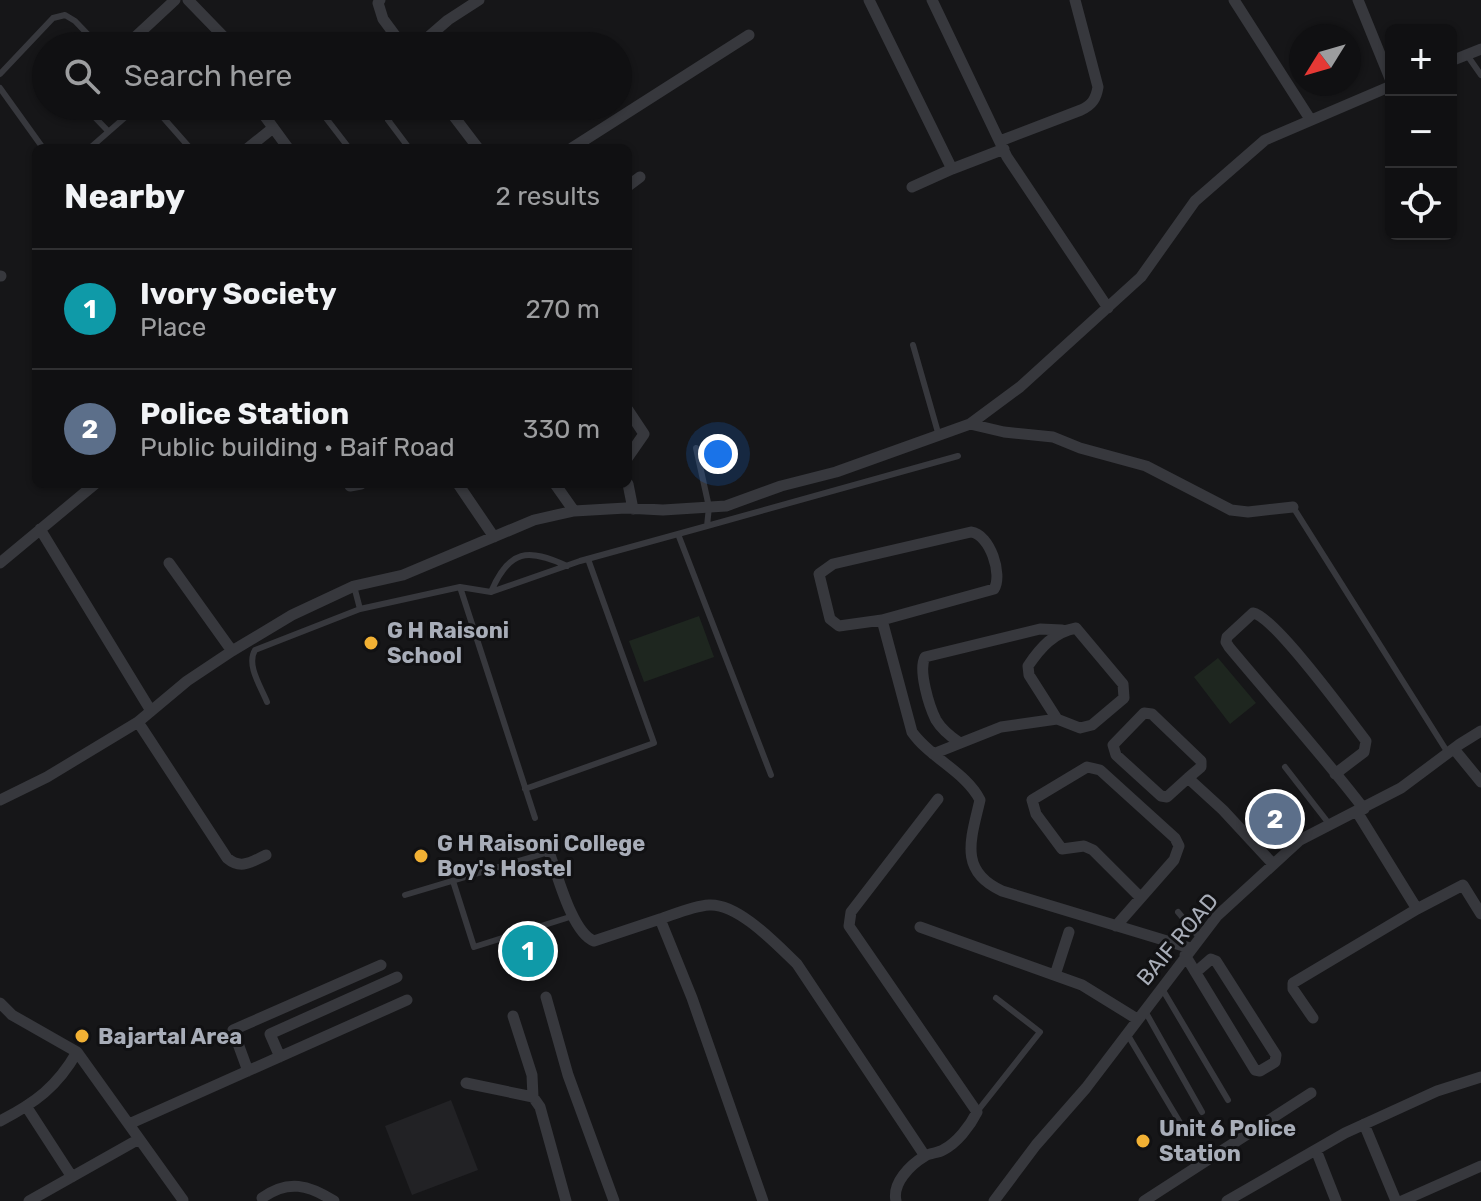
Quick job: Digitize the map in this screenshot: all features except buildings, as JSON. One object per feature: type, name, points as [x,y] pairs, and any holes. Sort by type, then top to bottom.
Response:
[{"type":"street","points":[[141,32],[175,0]]},
{"type":"street","points":[[188,0],[219,32]]},
{"type":"street","points":[[380,0],[378,3],[383,19],[393,32]]},
{"type":"street","points":[[434,32],[479,0]]},
{"type":"street","points":[[869,0],[952,169]]},
{"type":"street","points":[[932,0],[1002,145],[1108,308]]},
{"type":"street","points":[[912,187],[1090,106],[1098,87],[1075,0]]},
{"type":"street","points":[[1235,0],[1310,119]]},
{"type":"street","points":[[1358,0],[1385,69]]},
{"type":"street","points":[[632,110],[749,35]]},
{"type":"street","points":[[1457,59],[1481,49]]},
{"type":"street","points":[[0,800],[47,777],[138,722],[187,681],[232,651],[292,615],[354,586],[403,575],[534,520],[574,511],[726,506],[970,424],[1020,387],[1141,277],[1195,201],[1265,140],[1385,87]]},
{"type":"street","points":[[267,120],[285,144]]},
{"type":"street","points":[[457,120],[475,144]]},
{"type":"street","points":[[578,144],[616,120]]},
{"type":"street","points":[[253,144],[273,128]]},
{"type":"street","points":[[632,183],[640,177]]},
{"type":"street","points":[[632,416],[644,434],[632,451]]},
{"type":"street","points":[[970,424],[1004,432],[1053,437],[1080,448],[1146,466],[1231,510],[1248,512],[1293,507]]},
{"type":"street","points":[[0,563],[90,488]]},
{"type":"street","points":[[461,488],[494,537]]},
{"type":"street","points":[[558,488],[574,511]]},
{"type":"street","points":[[629,488],[633,509]]},
{"type":"street","points":[[40,529],[151,711]]},
{"type":"street","points":[[971,532],[979,532],[984,537],[990,547],[998,581],[994,589],[882,620],[839,626],[833,623],[819,574],[833,564],[971,532]]},
{"type":"street","points":[[169,563],[232,651]]},
{"type":"street","points":[[1335,774],[1364,752],[1366,741],[1303,661],[1263,616],[1253,613],[1227,637],[1226,642],[1335,774],[1360,810],[1417,909]]},
{"type":"street","points":[[882,620],[912,732],[980,800],[971,848],[971,862],[978,875],[1002,891],[1188,952],[1196,972],[1255,1070],[1260,1071],[1275,1062],[1276,1055],[1216,961],[1211,959],[1196,972]]},
{"type":"street","points":[[933,754],[1001,727],[1057,719],[1080,728],[1092,725],[1124,698],[1123,684],[1076,628],[1040,629],[925,657],[921,671],[936,720],[946,733],[960,743]]},
{"type":"street","points":[[1057,719],[1029,675],[1028,666],[1034,656],[1062,630]]},
{"type":"street","points":[[1144,713],[1152,714],[1201,761],[1201,767],[1188,778],[1167,797],[1161,796],[1116,755],[1113,745],[1144,713]]},
{"type":"street","points":[[138,722],[227,858],[235,865],[243,866],[266,855]]},
{"type":"street","name":"BAIF ROAD","points":[[994,1201],[1036,1145],[1086,1088],[1217,916],[1300,840],[1401,788],[1481,731]]},
{"type":"street","points":[[1451,751],[1481,782]]},
{"type":"street","points":[[1116,926],[1178,853],[1179,846],[1165,828],[1100,770],[1091,767],[1080,770],[1032,800],[1032,807],[1057,844],[1067,850],[1084,846],[1093,850],[1140,897]]},
{"type":"street","points":[[1188,778],[1273,864]]},
{"type":"street","points":[[896,1201],[894,1193],[899,1179],[925,1156],[945,1150],[966,1129],[976,1113],[849,926],[851,912],[938,799]]},
{"type":"street","points":[[549,852],[573,916],[583,934],[594,941],[710,905],[730,910],[778,946],[797,964],[925,1156]]},
{"type":"street","points":[[1313,1018],[1293,989],[1293,983],[1463,885],[1481,914]]},
{"type":"street","points":[[660,919],[692,998],[763,1201]]},
{"type":"street","points":[[920,927],[1082,985],[1140,1014]]},
{"type":"street","points":[[1055,975],[1069,932]]},
{"type":"street","points":[[248,1071],[233,1030],[381,965]]},
{"type":"street","points":[[280,1057],[270,1034],[397,977]]},
{"type":"street","points":[[546,997],[568,1075],[614,1201]]},
{"type":"street","points":[[129,1124],[407,1000]]},
{"type":"street","points":[[0,1003],[12,1015],[77,1052],[183,1200]]},
{"type":"street","points":[[513,1016],[532,1075],[533,1097],[540,1107],[566,1201]]},
{"type":"street","points":[[0,1121],[48,1091],[63,1076],[77,1052]]},
{"type":"street","points":[[1227,1201],[1364,1124],[1437,1091],[1480,1081]]},
{"type":"street","points":[[466,1083],[533,1097]]},
{"type":"street","points":[[1144,1201],[1311,1093]]},
{"type":"street","points":[[26,1106],[72,1177]]},
{"type":"street","points":[[1364,1124],[1396,1201]]},
{"type":"street","points":[[29,1201],[139,1139]]},
{"type":"street","points":[[1316,1150],[1336,1201]]},
{"type":"street","points":[[1402,1201],[1481,1166]]},
{"type":"street","points":[[262,1198],[276,1188],[305,1186],[334,1201]]},
{"type":"lane","points":[[40,32],[53,18],[65,15],[86,32]]},
{"type":"lane","points":[[0,74],[32,40]]},
{"type":"lane","points":[[1467,55],[1481,75]]},
{"type":"lane","points":[[0,88],[40,144]]},
{"type":"lane","points":[[97,120],[108,131]]},
{"type":"lane","points":[[94,144],[121,120]]},
{"type":"lane","points":[[165,120],[186,144]]},
{"type":"lane","points":[[327,120],[346,144]]},
{"type":"lane","points":[[388,120],[406,144]]},
{"type":"lane","points":[[913,345],[939,436]]},
{"type":"lane","points":[[696,448],[709,507],[707,526]]},
{"type":"lane","points":[[267,702],[251,662],[255,650],[360,609],[460,587],[491,592],[588,559],[958,456]]},
{"type":"lane","points":[[1293,507],[1451,751]]},
{"type":"lane","points":[[678,534],[771,775]]},
{"type":"lane","points":[[491,592],[497,576],[518,556],[536,553],[567,566]]},
{"type":"lane","points":[[525,789],[654,743],[588,559]]},
{"type":"lane","points":[[354,586],[360,609]]},
{"type":"lane","points":[[460,587],[535,818]]},
{"type":"lane","points":[[1285,767],[1330,825]]},
{"type":"lane","points":[[405,895],[549,852]]},
{"type":"lane","points":[[453,881],[474,947],[573,916]]},
{"type":"lane","points":[[1178,912],[1199,937]]},
{"type":"lane","points":[[1161,987],[1228,1100]]},
{"type":"lane","points":[[976,1113],[1040,1032],[996,998]]},
{"type":"lane","points":[[1140,1014],[1202,1112]]},
{"type":"lane","points":[[1126,1032],[1182,1126]]},
{"type":"shaded area","points":[[699,616],[714,657],[644,682],[629,641]]},
{"type":"shaded area","points":[[1218,658],[1256,703],[1230,724],[1194,677]]},
{"type":"shaded area","points":[[451,1100],[478,1170],[412,1195],[385,1126]]},
{"type":"place","name":"G H Raisoni School","points":[[371,643]]},
{"type":"place","name":"Police Station","points":[[1275,819]]},
{"type":"place","name":"G H Raisoni College Boy's Hostel","points":[[421,856]]},
{"type":"place","name":"Ivory Society","points":[[528,951]]},
{"type":"place","name":"Bajartal Area","points":[[82,1036]]},
{"type":"place","name":"Unit 6 Police Station","points":[[1143,1141]]}]
